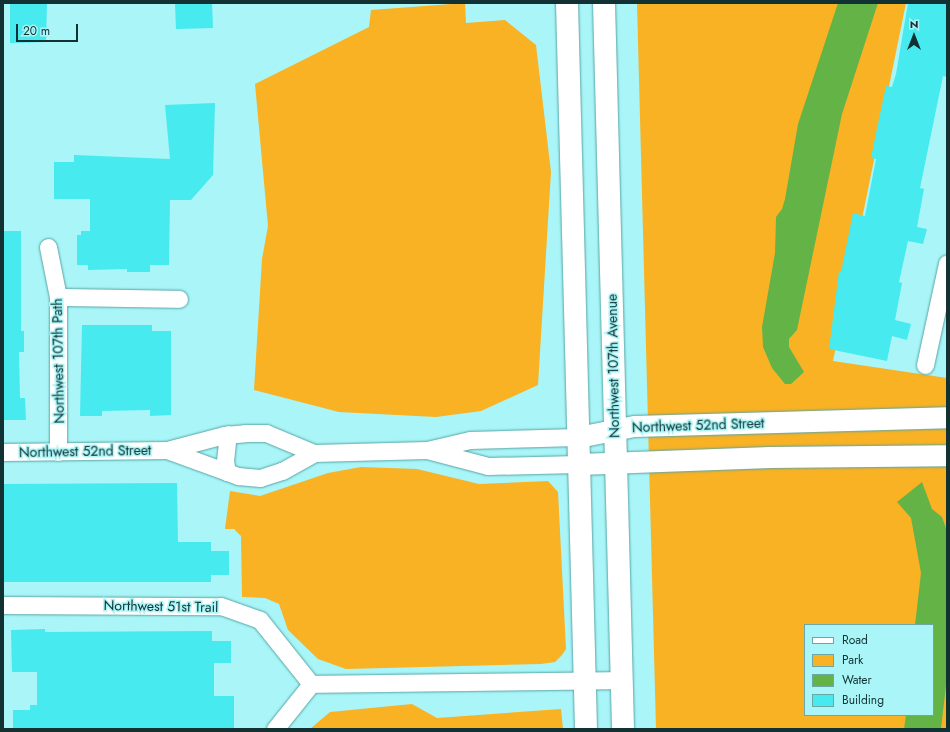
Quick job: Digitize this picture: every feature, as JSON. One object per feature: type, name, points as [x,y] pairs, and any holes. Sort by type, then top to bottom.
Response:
[{"type":"main road","points":[[567,3],[586,729]]},
{"type":"main road","name":"Northwest 107th Avenue","points":[[604,3],[623,729]]},
{"type":"street","name":"Northwest 107th Path","points":[[48,247],[58,297],[58,452]]},
{"type":"street","points":[[925,365],[947,263]]},
{"type":"street","points":[[58,297],[179,299]]},
{"type":"street","name":"Northwest 52nd Street","points":[[3,452],[167,450],[228,434],[266,433],[314,453],[427,450],[470,440],[578,437],[634,426],[947,417]]},
{"type":"street","points":[[227,472],[225,461],[228,434]]},
{"type":"street","name":"Northwest 52nd Street","points":[[167,450],[238,476],[260,478],[282,471],[314,453]]},
{"type":"street","name":"Northwest 52nd Street","points":[[427,450],[488,466],[579,464],[615,461],[947,455]]},
{"type":"street","name":"Northwest 51st Trail","points":[[3,605],[221,606],[260,620],[310,684]]},
{"type":"street","points":[[275,729],[310,684],[621,680]]},
{"type":"green space","points":[[465,3],[466,23],[505,20],[536,45],[551,172],[538,385],[481,411],[436,417],[339,412],[254,390],[262,259],[268,226],[255,84],[369,27],[371,10]]},
{"type":"green space","points":[[637,3],[906,3],[833,361],[947,378],[947,729],[656,729]]},
{"type":"green space","points":[[361,467],[417,469],[479,484],[548,481],[558,492],[566,649],[562,655],[555,662],[541,664],[346,669],[318,659],[288,630],[279,604],[265,598],[242,597],[241,536],[234,529],[225,529],[230,491],[260,496],[328,473]]},
{"type":"green space","points":[[412,704],[437,718],[561,709],[563,729],[310,729],[330,712]]},
{"type":"water","points":[[838,3],[878,3],[842,114],[797,330],[789,339],[789,347],[804,372],[791,384],[785,384],[772,368],[763,347],[762,327],[775,253],[776,217],[782,209],[785,199],[798,124]]},
{"type":"water","points":[[922,482],[932,509],[942,517],[947,531],[947,677],[941,729],[904,729],[906,716],[934,716],[934,624],[915,624],[921,573],[911,518],[897,502]]},
{"type":"building","points":[[10,3],[47,3],[46,42],[10,43]]},
{"type":"building","points":[[175,3],[212,3],[213,28],[176,29]]},
{"type":"building","points":[[908,3],[947,3],[947,77],[943,76],[920,188],[924,189],[917,227],[927,229],[923,244],[908,241],[899,282],[902,283],[895,320],[911,324],[907,340],[892,336],[887,361],[829,349],[839,271],[841,272],[853,213],[865,216],[876,159],[871,158],[876,133],[886,86],[892,87],[896,74]]},
{"type":"building","points":[[215,103],[213,175],[191,200],[170,200],[169,265],[150,265],[150,272],[127,272],[127,269],[88,270],[88,265],[77,265],[77,235],[81,235],[81,231],[90,231],[90,199],[54,199],[54,162],[74,162],[74,155],[170,159],[165,105]]},
{"type":"building","points":[[3,231],[21,231],[21,331],[24,331],[24,352],[19,352],[20,398],[25,398],[26,420],[3,420]]},
{"type":"building","points":[[82,325],[152,325],[152,331],[171,331],[171,415],[150,416],[150,410],[102,411],[102,416],[80,416]]},
{"type":"building","points":[[177,483],[178,542],[211,542],[211,551],[229,551],[229,575],[211,575],[211,582],[3,582],[3,484]]},
{"type":"building","points":[[45,629],[45,632],[212,631],[212,641],[231,641],[231,663],[214,663],[214,696],[234,696],[234,729],[13,729],[13,710],[30,710],[30,705],[37,705],[37,672],[12,672],[11,630]]}]
